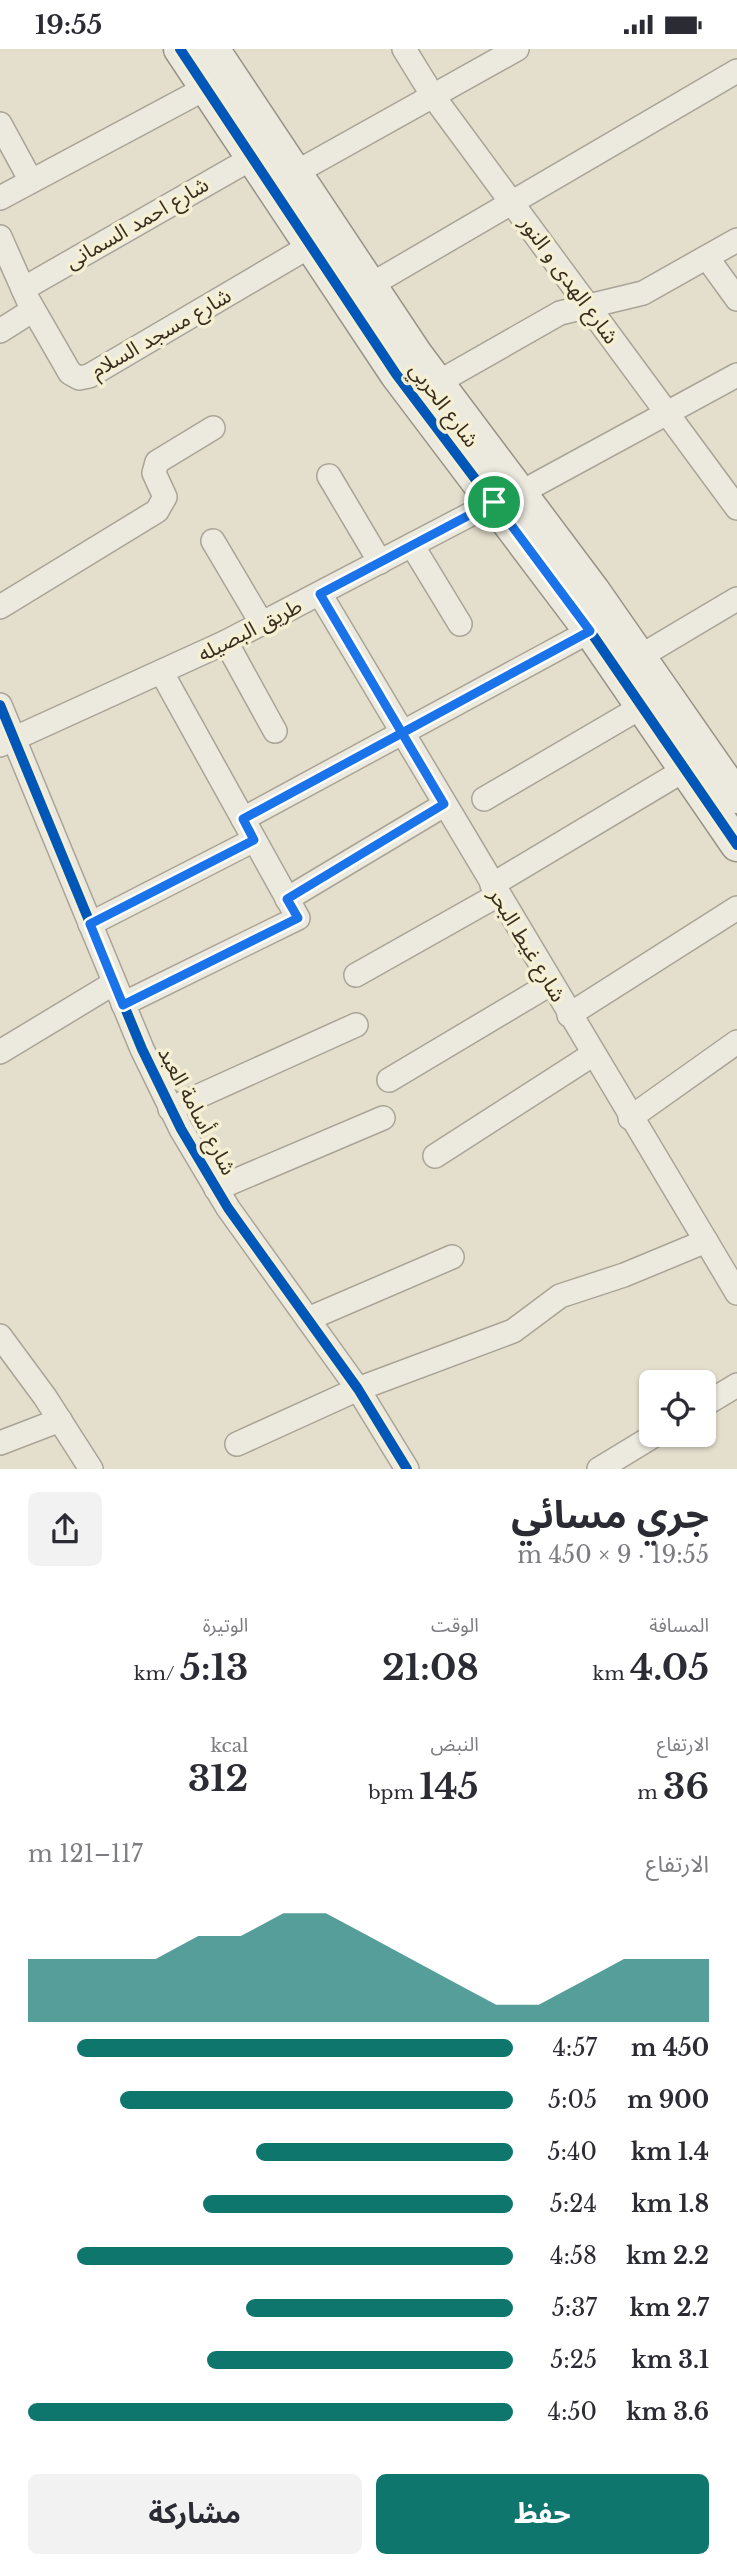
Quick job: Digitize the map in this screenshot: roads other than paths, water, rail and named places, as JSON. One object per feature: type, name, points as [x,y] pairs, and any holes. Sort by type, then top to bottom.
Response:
[{"type":"street","name":"شارع الحربي","points":[[180,49],[310,246],[384,333],[507,498],[640,656],[712,783],[737,845]]},
{"type":"street","name":"شارع الحربي","points":[[213,49],[369,286],[384,333],[437,383],[590,631],[643,706],[712,783]]},
{"type":"street","name":"شارع الهدى و النور","points":[[404,49],[433,96],[737,508]]},
{"type":"street","points":[[295,173],[517,49]]},
{"type":"street","points":[[369,286],[737,71]]},
{"type":"street","points":[[0,198],[206,88]]},
{"type":"street","points":[[0,124],[30,181]]},
{"type":"street","name":"شارع احمد السمانى","points":[[0,331],[28,299],[252,158]]},
{"type":"street","name":"شارع مسجد السلام","points":[[0,237],[28,299],[70,373],[79,378],[85,377],[310,246]]},
{"type":"street","points":[[437,383],[561,313],[587,304],[635,296],[708,259],[737,240]]},
{"type":"street","points":[[708,259],[737,299]]},
{"type":"street","name":"طريق البصيله","points":[[6,742],[162,673],[262,624],[507,498],[737,375]]},
{"type":"street","points":[[0,607],[158,511],[165,497],[154,473],[157,462],[214,428]]},
{"type":"street","points":[[329,476],[380,562]]},
{"type":"street","points":[[213,541],[262,624]]},
{"type":"street","points":[[412,545],[460,624]]},
{"type":"street","name":"شارع غيط البحر","points":[[320,594],[592,1055],[737,1293]]},
{"type":"street","points":[[640,656],[737,599]]},
{"type":"street","points":[[243,819],[590,631]]},
{"type":"street","points":[[226,642],[275,731]]},
{"type":"street","points":[[162,673],[293,909]]},
{"type":"street","name":"شارع أسامة العبد","points":[[0,705],[6,742],[90,924],[170,1109],[216,1189],[358,1389],[407,1469]]},
{"type":"street","points":[[484,799],[643,706]]},
{"type":"street","points":[[356,975],[495,890],[712,783]]},
{"type":"street","points":[[123,1005],[293,909],[444,804]]},
{"type":"street","points":[[90,924],[254,840]]},
{"type":"street","points":[[569,1015],[737,908]]},
{"type":"street","points":[[0,1052],[114,983]]},
{"type":"street","points":[[389,1080],[550,984]]},
{"type":"street","points":[[170,1109],[356,1025]]},
{"type":"street","points":[[630,1118],[737,1042]]},
{"type":"street","points":[[435,1156],[592,1055]]},
{"type":"street","points":[[216,1189],[383,1118]]},
{"type":"street","points":[[237,1444],[358,1389],[507,1334],[554,1299],[657,1263],[706,1241]]},
{"type":"street","points":[[308,1319],[452,1257]]},
{"type":"street","points":[[3,1346],[60,1420],[91,1469]]},
{"type":"street","points":[[716,1398],[737,1385]]},
{"type":"street","points":[[0,1443],[60,1420]]},
{"type":"street","points":[[599,1469],[639,1445]]}]
